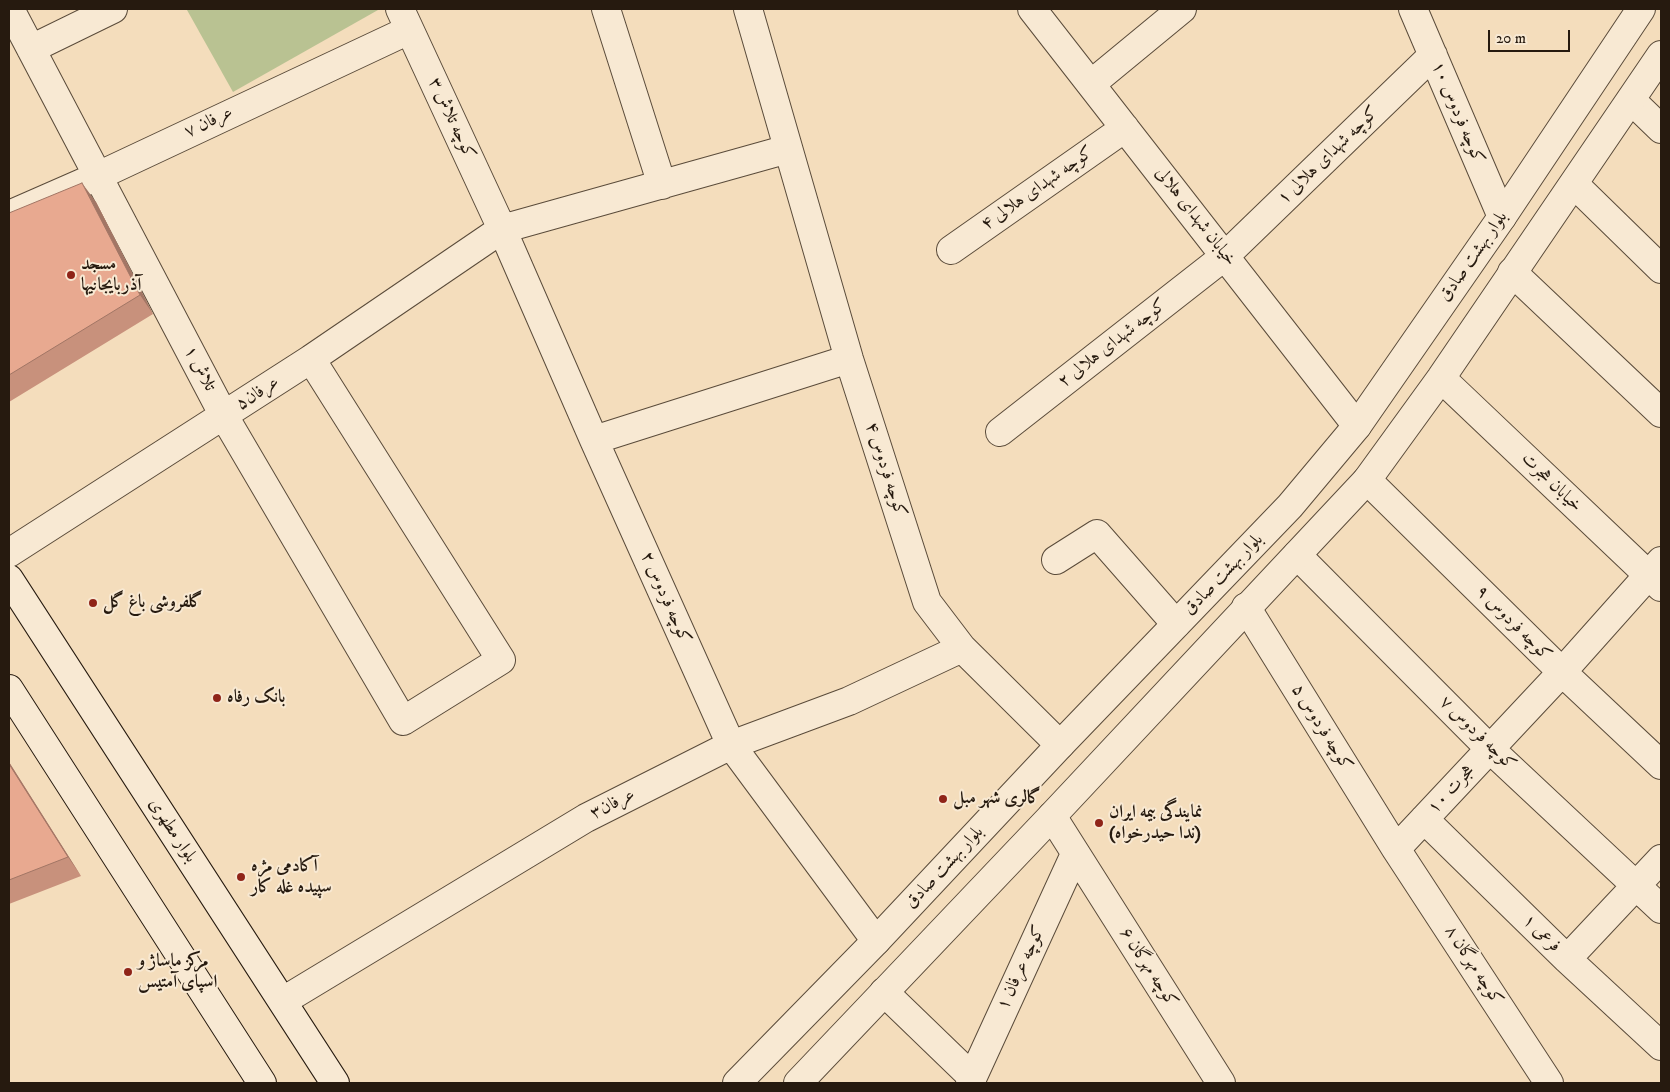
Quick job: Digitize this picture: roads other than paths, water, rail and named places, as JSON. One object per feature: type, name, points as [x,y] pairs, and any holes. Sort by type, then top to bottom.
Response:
[{"type":"street","name":"تلاش ۱","points":[[10,9],[224,416],[403,721],[501,660],[311,359]]},
{"type":"street","points":[[31,49],[114,9]]},
{"type":"street","points":[[606,9],[662,185]]},
{"type":"street","name":"کوچه فردوس ۴","points":[[748,9],[849,359],[927,602],[962,648],[1060,745]]},
{"type":"street","name":"خیابان شهدای هلالی","points":[[1032,9],[1357,426]]},
{"type":"street","points":[[1091,84],[1182,9]]},
{"type":"street","name":"کوچه فردوس ۱۰","points":[[1413,9],[1502,217]]},
{"type":"street","name":"بلوار بهشت صادق","points":[[738,1083],[1290,506],[1357,426],[1502,217],[1640,9]]},
{"type":"street","name":"عرفان ۷","points":[[9,215],[98,176],[404,19]]},
{"type":"street","name":"کوچه تلاش ۳","points":[[404,19],[502,229]]},
{"type":"street","points":[[772,1047],[801,1081],[1367,480],[1441,378],[1661,54]]},
{"type":"street","name":"کوچه شهدای هلالی ۱","points":[[1225,256],[1433,55]]},
{"type":"street","points":[[1631,100],[1661,129]]},
{"type":"street","name":"کوچه شهدای هلالی ۴","points":[[951,250],[1125,128]]},
{"type":"street","name":"عرفان۵","points":[[9,553],[311,359],[502,229],[788,149]]},
{"type":"street","points":[[1574,184],[1661,269]]},
{"type":"street","name":"کوچه فردوس ۲","points":[[502,229],[594,440],[731,745],[876,940]]},
{"type":"street","name":"کوچه شهدای هلالی ۲","points":[[1000,432],[1225,256]]},
{"type":"street","points":[[1512,272],[1661,413]]},
{"type":"street","points":[[594,440],[849,359]]},
{"type":"street","name":"خیابان هجرت","points":[[1441,378],[1657,574]]},
{"type":"street","name":"کوچه فردوس ۹","points":[[1367,480],[1562,672],[1661,765]]},
{"type":"street","points":[[1056,560],[1097,534],[1176,624]]},
{"type":"street","name":"کوچه فردوس ۷","points":[[1297,555],[1490,749],[1661,909]]},
{"type":"street","name":"هجرت ۱۰","points":[[1396,849],[1657,574]]},
{"type":"street","name":"بلوار مطهری","points":[[9,579],[335,1083]]},
{"type":"street","name":"کوچه فردوس ۵","points":[[1246,608],[1396,849]]},
{"type":"street","name":"عرفان۳","points":[[282,1001],[586,818],[731,745],[849,701],[962,648]]},
{"type":"street","points":[[9,689],[262,1083]]},
{"type":"street","name":"کوچه مهرگان ۶","points":[[1052,816],[1221,1083]]},
{"type":"street","name":"فرعی ۱","points":[[1424,819],[1661,1046]]},
{"type":"street","name":"کوچه مهرگان ۸","points":[[1396,849],[1549,1083]]},
{"type":"street","name":"کوچه عرفان ۱","points":[[971,1080],[1075,854]]},
{"type":"street","points":[[1568,959],[1661,859]]},
{"type":"street","points":[[884,992],[971,1080]]},
{"type":"place","name":"مسجد آذربایجانیها","points":[[71,275]]},
{"type":"place","name":"گلفروشی باغ گل","points":[[93,603]]},
{"type":"place","name":"بانک رفاه","points":[[217,698]]},
{"type":"place","name":"گالری شهر مبل","points":[[943,799]]},
{"type":"place","name":"نمایندگی بیمه ایران (ندا حیدرخواه)","points":[[1099,823]]},
{"type":"place","name":"آکادمی مژه سپیده غله کار","points":[[241,877]]},
{"type":"place","name":"مرکز ماساژ و اسپای آمتیس","points":[[128,972]]}]
